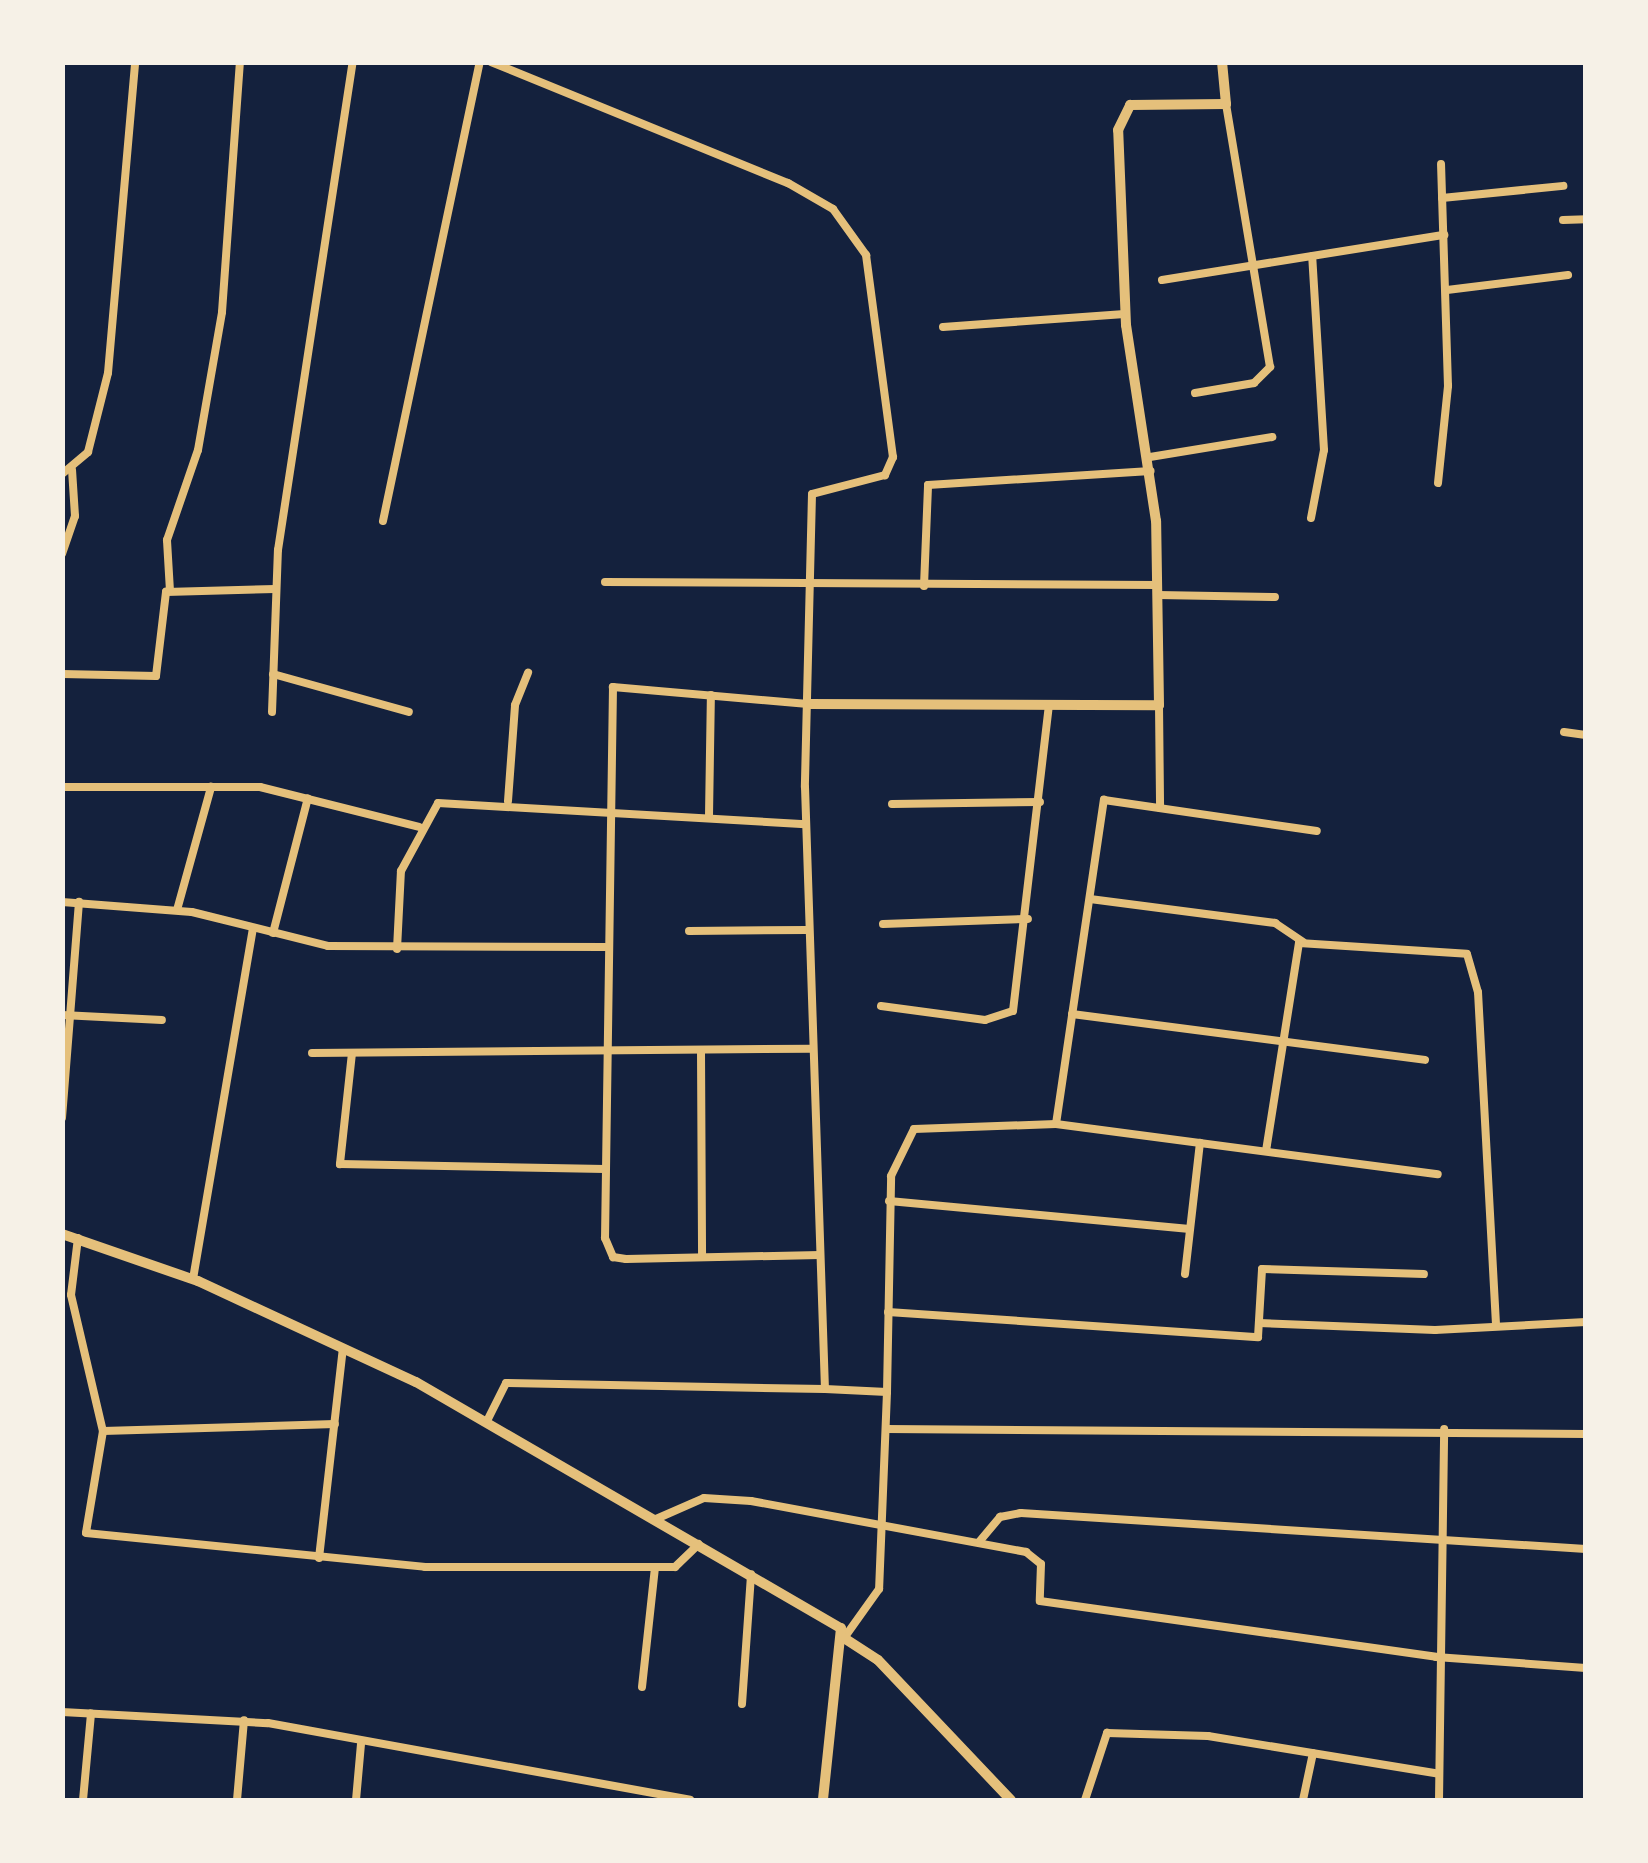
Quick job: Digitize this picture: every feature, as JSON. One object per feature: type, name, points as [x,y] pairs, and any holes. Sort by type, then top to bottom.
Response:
[{"type":"street","points":[[62,554],[75,516],[67,472],[88,452],[108,372],[134,62]]},
{"type":"street","points":[[62,674],[156,676],[158,608],[170,591],[167,540],[198,450],[222,312],[240,62]]},
{"type":"street","points":[[272,712],[275,589],[353,62]]},
{"type":"street","points":[[384,521],[480,62]]},
{"type":"street","points":[[491,62],[788,182],[854,229],[868,268],[893,456],[885,476],[812,494],[806,930],[825,1389]]},
{"type":"street","points":[[1195,393],[1268,375],[1222,62]]},
{"type":"street","points":[[1160,808],[1158,590],[1152,470],[1125,314],[1119,117],[1130,105],[1226,104]]},
{"type":"street","points":[[1438,484],[1446,290],[1441,164]]},
{"type":"street","points":[[1442,198],[1563,186]]},
{"type":"street","points":[[1563,220],[1586,219]]},
{"type":"street","points":[[1162,280],[1444,234]]},
{"type":"street","points":[[1311,518],[1324,450],[1312,256]]},
{"type":"street","points":[[1446,290],[1568,275]]},
{"type":"street","points":[[943,328],[1125,314]]},
{"type":"street","points":[[1150,456],[1272,437]]},
{"type":"street","points":[[924,586],[928,485],[1152,470]]},
{"type":"street","points":[[605,582],[1158,590],[1275,598]]},
{"type":"street","points":[[170,591],[275,589]]},
{"type":"street","points":[[508,801],[515,705],[528,672]]},
{"type":"street","points":[[273,674],[408,712]]},
{"type":"street","points":[[820,1255],[612,1257],[604,1169],[604,1054],[612,687],[808,704],[1159,705]]},
{"type":"street","points":[[709,816],[711,695]]},
{"type":"street","points":[[881,1006],[984,1020],[1012,1012],[1028,918],[1049,705]]},
{"type":"street","points":[[1564,732],[1586,736]]},
{"type":"street","points":[[62,788],[211,787],[308,798],[419,827]]},
{"type":"street","points":[[177,910],[211,787]]},
{"type":"street","points":[[273,933],[308,798]]},
{"type":"street","points":[[1056,1124],[1104,800],[1317,831]]},
{"type":"street","points":[[397,949],[401,872],[419,827],[438,803],[508,801],[805,824]]},
{"type":"street","points":[[892,804],[1040,802]]},
{"type":"street","points":[[1090,900],[1275,924],[1302,942],[1455,950],[1474,967],[1496,1323]]},
{"type":"street","points":[[62,902],[177,910],[273,933],[397,949],[605,947]]},
{"type":"street","points":[[62,1118],[66,1015],[80,902]]},
{"type":"street","points":[[883,924],[1028,918]]},
{"type":"street","points":[[194,1279],[253,928]]},
{"type":"street","points":[[688,931],[806,930]]},
{"type":"street","points":[[1266,1152],[1302,942]]},
{"type":"street","points":[[1072,1014],[1425,1060]]},
{"type":"street","points":[[66,1015],[162,1020]]},
{"type":"street","points":[[312,1053],[811,1050]]},
{"type":"street","points":[[701,1052],[702,1257]]},
{"type":"street","points":[[352,1053],[340,1164],[604,1169]]},
{"type":"street","points":[[824,1800],[844,1638],[879,1590],[885,1526],[889,1201],[896,1152],[914,1129],[1056,1124],[1438,1174]]},
{"type":"street","points":[[1185,1274],[1200,1143]]},
{"type":"street","points":[[889,1201],[1190,1229]]},
{"type":"street","points":[[62,1234],[194,1279],[343,1348],[488,1421],[751,1573],[890,1672],[1011,1800]]},
{"type":"street","points":[[78,1238],[71,1295],[102,1431],[86,1533],[319,1558],[655,1568],[685,1562],[699,1544]]},
{"type":"street","points":[[888,1312],[1200,1339],[1258,1338],[1262,1269],[1424,1274]]},
{"type":"street","points":[[1259,1324],[1435,1330],[1496,1323],[1586,1322]]},
{"type":"street","points":[[319,1558],[343,1348]]},
{"type":"street","points":[[488,1421],[506,1383],[887,1392]]},
{"type":"street","points":[[102,1431],[334,1424]]},
{"type":"street","points":[[886,1429],[1444,1429],[1586,1434]]},
{"type":"street","points":[[1439,1800],[1436,1657],[1444,1429]]},
{"type":"street","points":[[656,1519],[722,1497],[979,1542],[1034,1557],[1040,1601],[1436,1657],[1586,1668]]},
{"type":"street","points":[[979,1542],[1000,1517],[1021,1513],[1586,1549]]},
{"type":"street","points":[[642,1687],[655,1568]]},
{"type":"street","points":[[742,1704],[751,1573]]},
{"type":"street","points":[[62,1712],[244,1720],[690,1800]]},
{"type":"street","points":[[82,1800],[90,1713]]},
{"type":"street","points":[[237,1800],[244,1720]]},
{"type":"street","points":[[1085,1800],[1107,1734],[1200,1735],[1439,1774]]},
{"type":"street","points":[[356,1800],[361,1744]]},
{"type":"street","points":[[1304,1800],[1313,1753]]}]
